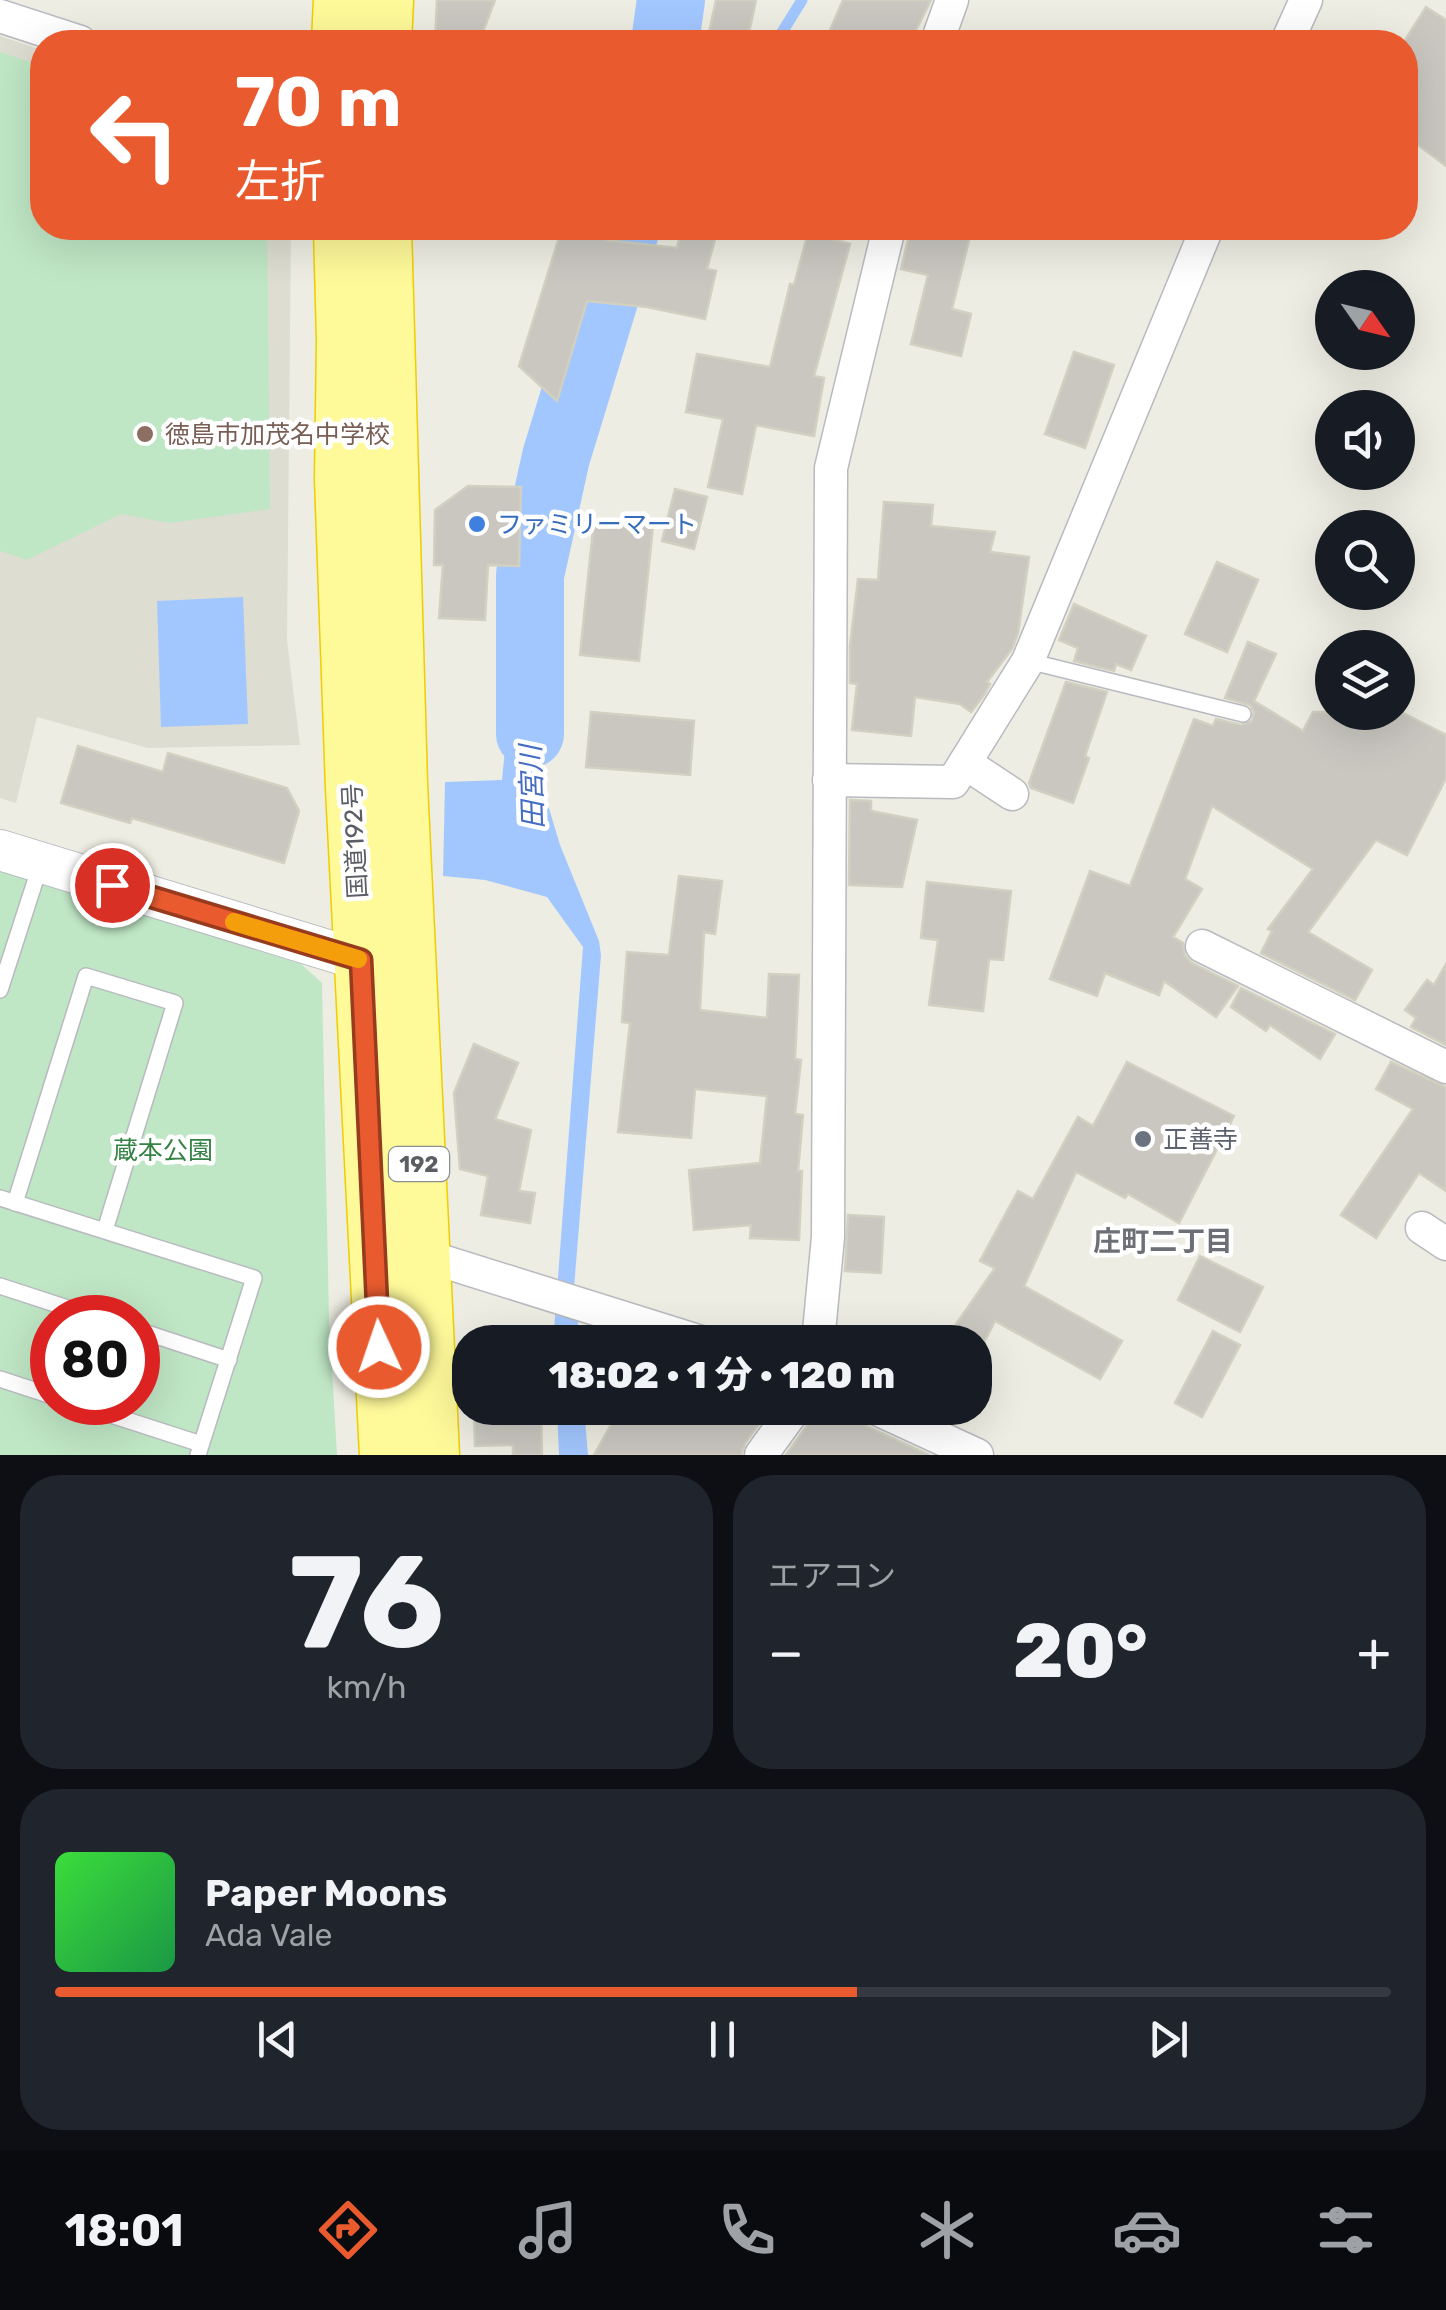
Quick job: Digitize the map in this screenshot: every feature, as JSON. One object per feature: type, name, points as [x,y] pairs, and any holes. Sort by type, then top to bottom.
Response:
[{"type":"highway","points":[[339,30],[340,0]]},
{"type":"highway","points":[[386,30],[387,0]]},
{"type":"highway","name":"国道192号","points":[[340,240],[341,479],[376,786]]},
{"type":"highway","name":"国道192号","points":[[385,240],[376,786],[385,968],[386,1455]]},
{"type":"highway","name":"国道192号","points":[[385,968],[423,1255],[433,1455]]},
{"type":"street","points":[[941,30],[952,0]]},
{"type":"street","points":[[1292,30],[1306,0]]},
{"type":"street","points":[[0,16],[43,30]]},
{"type":"street","points":[[820,1325],[828,1237],[831,468],[886,240]]},
{"type":"street","points":[[828,780],[953,782],[1028,660],[1202,240]]},
{"type":"street","points":[[965,763],[1012,794]]},
{"type":"street","points":[[0,850],[385,968]]},
{"type":"street","points":[[1202,946],[1446,1067]]},
{"type":"street","points":[[423,1255],[646,1325]]},
{"type":"street","points":[[761,1455],[782,1425]]},
{"type":"street","points":[[912,1425],[977,1455]]},
{"type":"lane","points":[[1028,660],[1243,714]]},
{"type":"lane","points":[[0,990],[41,863]]},
{"type":"lane","points":[[105,1230],[175,1003],[86,976],[8,1200],[254,1278],[200,1450],[133,1425]]},
{"type":"lane","points":[[0,1286],[30,1296]]},
{"type":"lane","points":[[160,1337],[228,1360]]},
{"type":"lane","points":[[0,1380],[30,1389]]},
{"type":"shaded area","name":"徳島市加茂名中学校","points":[[0,36],[30,46],[30,240],[291,240],[287,640],[300,745],[148,748],[37,717],[16,803],[0,798]]},
{"type":"green space","points":[[0,52],[30,62],[30,240],[267,240],[270,509],[170,523],[121,514],[27,560],[0,551]]},
{"type":"green space","name":"蔵本公園","points":[[0,870],[301,964],[322,983],[329,1318],[337,1455],[0,1455]]},
{"type":"water","points":[[243,597],[248,724],[161,727],[157,601]]},
{"type":"water","points":[[516,639],[553,644],[542,785],[601,955],[574,1288],[578,1325],[554,1325],[583,947],[547,897],[485,880],[443,876],[445,782],[502,780]]},
{"type":"water","points":[[558,1425],[585,1425],[588,1455],[559,1455]]},
{"type":"building","points":[[437,0],[495,0],[484,30],[436,30]]},
{"type":"building","points":[[716,0],[756,0],[750,30],[710,30]]},
{"type":"building","points":[[843,0],[931,0],[916,30],[830,30]]},
{"type":"building","points":[[1426,7],[1446,20],[1446,166],[1418,145],[1418,30],[1411,30]]},
{"type":"building","points":[[558,240],[605,240],[677,248],[679,240],[715,240],[707,269],[716,271],[705,319],[647,307],[587,301],[557,401],[519,366]]},
{"type":"building","points":[[806,240],[850,244],[814,376],[824,378],[814,436],[756,425],[742,494],[708,487],[723,419],[686,412],[697,354],[770,367],[790,284],[794,285]]},
{"type":"building","points":[[908,240],[969,240],[952,309],[971,314],[961,356],[911,344],[928,275],[901,269]]},
{"type":"building","points":[[1074,352],[1114,365],[1085,448],[1045,434]]},
{"type":"building","points":[[468,486],[521,487],[519,566],[488,565],[485,620],[439,618],[443,565],[434,565],[435,510]]},
{"type":"building","points":[[675,489],[707,497],[694,549],[662,541]]},
{"type":"building","points":[[884,502],[933,505],[931,526],[995,532],[990,552],[1029,557],[1018,633],[1012,649],[987,682],[990,684],[984,695],[971,712],[960,704],[915,697],[911,736],[852,730],[857,684],[850,683],[850,646],[858,579],[878,580]]},
{"type":"building","points":[[594,520],[653,526],[639,661],[580,655]]},
{"type":"building","points":[[1217,562],[1258,580],[1227,652],[1185,634]]},
{"type":"building","points":[[1074,604],[1146,636],[1131,670],[1116,664],[1114,671],[1074,661],[1078,648],[1059,640]]},
{"type":"building","points":[[1248,642],[1276,654],[1254,701],[1303,731],[1315,712],[1315,730],[1415,730],[1415,719],[1446,735],[1446,778],[1407,855],[1376,840],[1308,932],[1372,970],[1355,1000],[1261,953],[1272,931],[1268,929],[1313,869],[1212,806],[1185,879],[1202,889],[1173,937],[1183,943],[1185,956],[1192,963],[1238,986],[1216,1017],[1164,981],[1159,995],[1105,973],[1097,996],[1050,979],[1090,871],[1130,886],[1194,719],[1213,726],[1216,719],[1241,725],[1252,721],[1254,712],[1250,705],[1225,698]]},
{"type":"building","points":[[1066,682],[1107,692],[1073,803],[1031,788],[1029,783]]},
{"type":"building","points":[[591,712],[694,721],[690,775],[586,767]]},
{"type":"building","points":[[78,746],[163,772],[168,753],[287,788],[299,811],[284,863],[132,818],[130,823],[61,803]]},
{"type":"building","points":[[850,800],[871,801],[871,811],[917,820],[902,887],[849,885]]},
{"type":"building","points":[[679,876],[722,881],[715,934],[704,932],[700,1010],[767,1018],[769,974],[799,975],[795,1059],[801,1060],[795,1114],[803,1115],[798,1171],[802,1171],[799,1240],[750,1238],[751,1225],[694,1230],[689,1170],[760,1163],[767,1096],[695,1089],[691,1138],[618,1132],[630,1023],[622,1022],[627,952],[669,955]]},
{"type":"building","points":[[927,882],[1011,891],[1003,960],[989,959],[983,1011],[929,1005],[938,940],[921,938]]},
{"type":"building","points":[[1446,964],[1446,1045],[1411,1027],[1416,1018],[1405,1010],[1427,980],[1434,985]]},
{"type":"building","points":[[1241,988],[1335,1034],[1320,1059],[1270,1025],[1266,1031],[1231,1007]]},
{"type":"building","points":[[474,1044],[518,1063],[495,1119],[531,1130],[519,1191],[535,1193],[530,1223],[481,1215],[488,1176],[460,1169],[454,1093]]},
{"type":"building","points":[[1127,1062],[1234,1116],[1179,1223],[1128,1194],[1125,1198],[1076,1172],[1024,1286],[1122,1341],[1100,1379],[995,1321],[992,1327],[955,1325],[995,1268],[980,1261],[1018,1191],[1033,1199],[1078,1117],[1093,1126]]},
{"type":"building","points":[[1391,1062],[1446,1087],[1446,1191],[1419,1173],[1376,1238],[1341,1215],[1413,1109],[1376,1089]]},
{"type":"building","points":[[848,1215],[884,1217],[881,1273],[845,1271]]},
{"type":"building","points":[[1200,1256],[1263,1287],[1240,1332],[1178,1300]]},
{"type":"building","points":[[1213,1331],[1240,1345],[1202,1417],[1175,1403]]},
{"type":"building","points":[[474,1425],[541,1425],[542,1455],[513,1455],[513,1445],[475,1446]]},
{"type":"building","points":[[611,1425],[758,1425],[741,1455],[594,1455]]},
{"type":"building","points":[[807,1425],[865,1425],[929,1455],[786,1455]]},
{"type":"waterway","name":"田宮川","points":[[667,30],[671,0]]},
{"type":"waterway","points":[[783,30],[802,0]]},
{"type":"waterway","name":"田宮川","points":[[530,734],[530,575],[556,457],[622,240]]},
{"type":"slow traffic","points":[[234,922],[358,959]]},
{"type":"place","name":"徳島市加茂名中学校","points":[[145,434]]},
{"type":"place","name":"ファミリーマート","points":[[477,524]]},
{"type":"place","name":"正善寺","points":[[1143,1139]]},
{"type":"district","name":"庄町二丁目","points":[[1163,1241]]},
{"type":"route","points":[[112,885],[361,960],[379,1347]]}]
